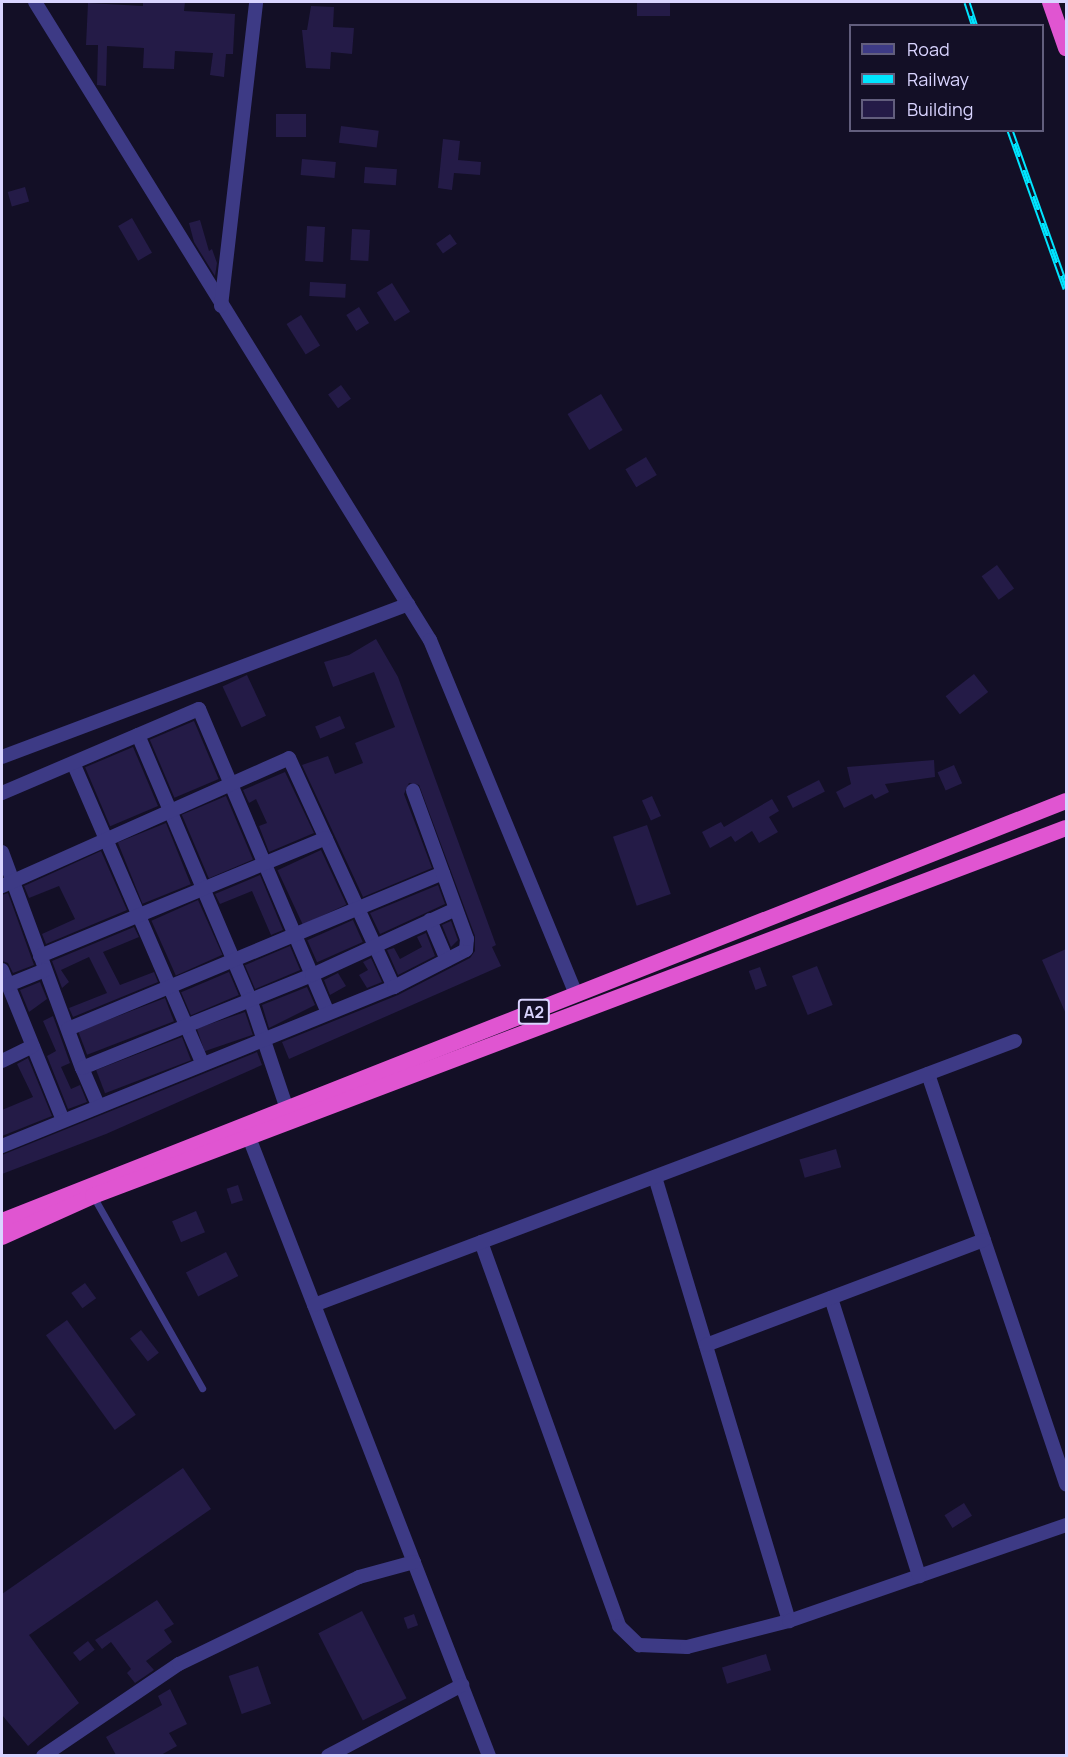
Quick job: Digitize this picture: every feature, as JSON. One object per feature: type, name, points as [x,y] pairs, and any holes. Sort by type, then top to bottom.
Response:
[{"type":"highway","points":[[1050,2],[1066,48]]},
{"type":"highway","name":"A2","points":[[2,1221],[1066,801]]},
{"type":"highway","name":"A2","points":[[2,1237],[93,1197],[250,1140],[1066,828]]},
{"type":"street","points":[[35,2],[221,306],[430,640],[576,995]]},
{"type":"street","points":[[221,306],[256,2]]},
{"type":"street","points":[[2,757],[408,604]]},
{"type":"street","points":[[2,793],[74,765],[199,709],[328,1014]]},
{"type":"street","points":[[138,735],[250,999],[287,1109]]},
{"type":"street","points":[[7,883],[289,758],[393,987]]},
{"type":"street","points":[[74,765],[202,1062]]},
{"type":"street","points":[[2,1146],[263,1037],[328,1014],[393,987],[466,950],[468,945],[456,909],[413,791]]},
{"type":"street","points":[[40,956],[326,838]]},
{"type":"street","points":[[2,852],[7,883],[40,956],[98,1105]]},
{"type":"street","points":[[68,1029],[296,937],[443,873]]},
{"type":"street","points":[[82,1068],[312,975],[456,909]]},
{"type":"street","points":[[430,920],[447,960]]},
{"type":"street","points":[[2,970],[63,1120]]},
{"type":"street","points":[[8,985],[45,970]]},
{"type":"street","points":[[314,1305],[1015,1041]]},
{"type":"street","points":[[2,1061],[33,1046]]},
{"type":"street","points":[[928,1074],[1066,1484]]},
{"type":"street","points":[[250,1140],[489,1755]]},
{"type":"street","points":[[655,1177],[789,1621]]},
{"type":"street","points":[[706,1345],[984,1240]]},
{"type":"street","points":[[481,1242],[619,1626],[639,1645],[660,1649],[687,1647],[789,1621],[1066,1525]]},
{"type":"street","points":[[831,1298],[919,1576]]},
{"type":"street","points":[[43,1755],[178,1664],[359,1577],[414,1562]]},
{"type":"street","points":[[328,1755],[462,1684]]},
{"type":"lane","points":[[93,1197],[202,1388]]},
{"type":"building","points":[[143,2],[185,2],[184,11],[235,14],[233,54],[226,54],[224,77],[210,75],[213,53],[175,51],[174,69],[143,68],[144,48],[107,46],[106,86],[97,85],[98,45],[86,45],[88,3],[143,6]]},
{"type":"building","points":[[637,2],[670,2],[670,16],[637,16]]},
{"type":"building","points":[[311,6],[334,7],[333,27],[354,28],[352,54],[331,52],[330,69],[306,68],[302,30],[307,30]]},
{"type":"building","points":[[276,114],[306,114],[306,137],[276,137]]},
{"type":"building","points":[[341,126],[379,131],[377,148],[339,143]]},
{"type":"building","points":[[443,139],[460,141],[458,160],[481,162],[480,175],[454,173],[452,190],[438,188]]},
{"type":"building","points":[[302,159],[336,162],[334,178],[301,175]]},
{"type":"building","points":[[365,167],[397,169],[396,185],[364,183]]},
{"type":"building","points":[[25,187],[29,201],[12,206],[8,192]]},
{"type":"building","points":[[132,218],[152,253],[138,261],[118,226]]},
{"type":"building","points":[[200,220],[209,251],[212,249],[217,263],[215,276],[194,242],[189,223]]},
{"type":"building","points":[[307,226],[325,227],[323,262],[305,261]]},
{"type":"building","points":[[352,229],[370,230],[368,261],[350,260]]},
{"type":"building","points":[[450,234],[457,244],[443,254],[436,244]]},
{"type":"building","points":[[310,282],[346,284],[345,298],[309,296]]},
{"type":"building","points":[[392,283],[410,312],[395,321],[377,293]]},
{"type":"building","points":[[359,307],[369,323],[356,331],[346,315]]},
{"type":"building","points":[[301,315],[320,346],[306,355],[287,324]]},
{"type":"building","points":[[341,385],[351,399],[338,408],[328,394]]},
{"type":"building","points":[[601,394],[623,430],[589,450],[568,414]]},
{"type":"building","points":[[646,457],[657,475],[636,487],[625,469]]},
{"type":"building","points":[[997,565],[1014,588],[999,600],[982,576]]},
{"type":"building","points":[[376,639],[398,677],[496,945],[492,947],[501,966],[289,1059],[282,1042],[398,995],[470,958],[475,951],[475,936],[419,785],[409,783],[404,794],[432,868],[363,897],[302,765],[328,756],[335,774],[363,763],[355,743],[395,727],[374,672],[333,687],[324,662],[349,655]]},
{"type":"building","points":[[974,674],[988,692],[960,714],[946,696]]},
{"type":"building","points":[[247,675],[266,716],[242,727],[223,686]]},
{"type":"building","points":[[340,716],[345,728],[320,739],[315,727]]},
{"type":"building","points":[[194,721],[219,779],[174,798],[150,740]]},
{"type":"building","points":[[133,747],[158,806],[110,826],[85,767]]},
{"type":"building","points":[[934,760],[935,777],[885,784],[889,792],[875,799],[872,794],[844,808],[836,792],[851,784],[847,767]]},
{"type":"building","points":[[954,765],[962,783],[946,791],[938,772]]},
{"type":"building","points":[[285,772],[314,833],[269,852],[259,826],[267,823],[256,799],[249,803],[243,790]]},
{"type":"building","points":[[819,780],[825,792],[793,808],[787,796]]},
{"type":"building","points":[[226,796],[253,860],[209,878],[182,815]]},
{"type":"building","points":[[652,796],[661,816],[651,821],[642,800]]},
{"type":"building","points":[[772,799],[779,811],[769,817],[778,832],[759,843],[752,831],[735,842],[731,836],[710,848],[702,832],[721,822],[724,827]]},
{"type":"building","points":[[166,823],[191,884],[143,904],[118,842]]},
{"type":"building","points":[[647,825],[671,894],[637,906],[613,837]]},
{"type":"building","points":[[321,850],[346,904],[303,925],[277,870]]},
{"type":"building","points":[[101,851],[127,910],[46,944],[42,934],[75,919],[59,886],[29,898],[24,886]]},
{"type":"building","points":[[260,875],[283,930],[271,935],[252,891],[220,904],[215,894]]},
{"type":"building","points":[[438,885],[445,904],[380,934],[370,913]]},
{"type":"building","points":[[8,893],[34,965],[13,973],[8,963],[2,961],[2,895]]},
{"type":"building","points":[[198,900],[222,955],[176,976],[151,921]]},
{"type":"building","points":[[353,920],[363,942],[317,962],[307,940]]},
{"type":"building","points":[[451,921],[458,940],[451,947],[442,925]]},
{"type":"building","points":[[134,927],[139,937],[103,952],[120,985],[154,972],[158,982],[73,1017],[69,1008],[107,993],[89,957],[61,970],[69,982],[62,988],[52,961]]},
{"type":"building","points":[[426,933],[435,956],[398,975],[387,950],[394,948],[400,959],[422,947],[417,937]]},
{"type":"building","points":[[290,946],[300,970],[255,989],[245,965]]},
{"type":"building","points":[[1066,949],[1066,1014],[1042,960]]},
{"type":"building","points":[[371,958],[382,982],[367,988],[359,975],[368,970],[363,962]]},
{"type":"building","points":[[817,966],[833,1005],[808,1015],[792,976]]},
{"type":"building","points":[[760,967],[767,986],[756,990],[749,971]]},
{"type":"building","points":[[229,972],[239,995],[191,1015],[181,992]]},
{"type":"building","points":[[338,973],[346,986],[330,995],[324,980]]},
{"type":"building","points":[[40,982],[47,999],[29,1012],[20,990]]},
{"type":"building","points":[[307,987],[315,1005],[269,1028],[262,1005]]},
{"type":"building","points":[[165,998],[174,1021],[87,1055],[78,1031]]},
{"type":"building","points":[[245,1012],[253,1035],[205,1051],[197,1029]]},
{"type":"building","points":[[53,1016],[70,1063],[61,1067],[71,1089],[80,1085],[87,1102],[68,1109],[47,1056],[56,1051],[43,1021]]},
{"type":"building","points":[[182,1037],[191,1060],[105,1093],[96,1070]]},
{"type":"building","points":[[257,1052],[262,1065],[106,1134],[2,1174],[2,1155]]},
{"type":"building","points":[[28,1058],[52,1116],[2,1136],[2,1110],[33,1097],[17,1064]]},
{"type":"building","points":[[836,1149],[841,1167],[805,1178],[799,1159]]},
{"type":"building","points":[[238,1185],[243,1200],[232,1204],[227,1189]]},
{"type":"building","points":[[196,1211],[205,1232],[181,1242],[172,1221]]},
{"type":"building","points":[[226,1252],[238,1276],[198,1296],[186,1272]]},
{"type":"building","points":[[85,1283],[96,1298],[82,1308],[71,1293]]},
{"type":"building","points":[[67,1320],[136,1415],[115,1430],[46,1335]]},
{"type":"building","points":[[141,1330],[159,1353],[148,1361],[130,1339]]},
{"type":"building","points":[[183,1468],[211,1509],[29,1635],[79,1703],[28,1746],[2,1715],[2,1594]]},
{"type":"building","points":[[964,1503],[972,1516],[952,1528],[944,1515]]},
{"type":"building","points":[[157,1600],[174,1624],[164,1630],[172,1642],[146,1661],[154,1670],[135,1683],[127,1673],[131,1669],[111,1642],[102,1649],[95,1640]]},
{"type":"building","points":[[362,1611],[406,1698],[363,1721],[318,1633]]},
{"type":"building","points":[[414,1614],[418,1625],[408,1629],[404,1618]]},
{"type":"building","points":[[88,1641],[95,1650],[80,1661],[73,1653]]},
{"type":"building","points":[[766,1654],[771,1670],[727,1684],[722,1667]]},
{"type":"building","points":[[258,1666],[271,1704],[242,1714],[229,1676]]},
{"type":"building","points":[[170,1689],[187,1724],[169,1733],[177,1746],[161,1755],[116,1755],[106,1737],[162,1705],[158,1696]]},
{"type":"railway","points":[[967,2],[974,24]]},
{"type":"railway","points":[[1011,132],[1066,288]]}]
